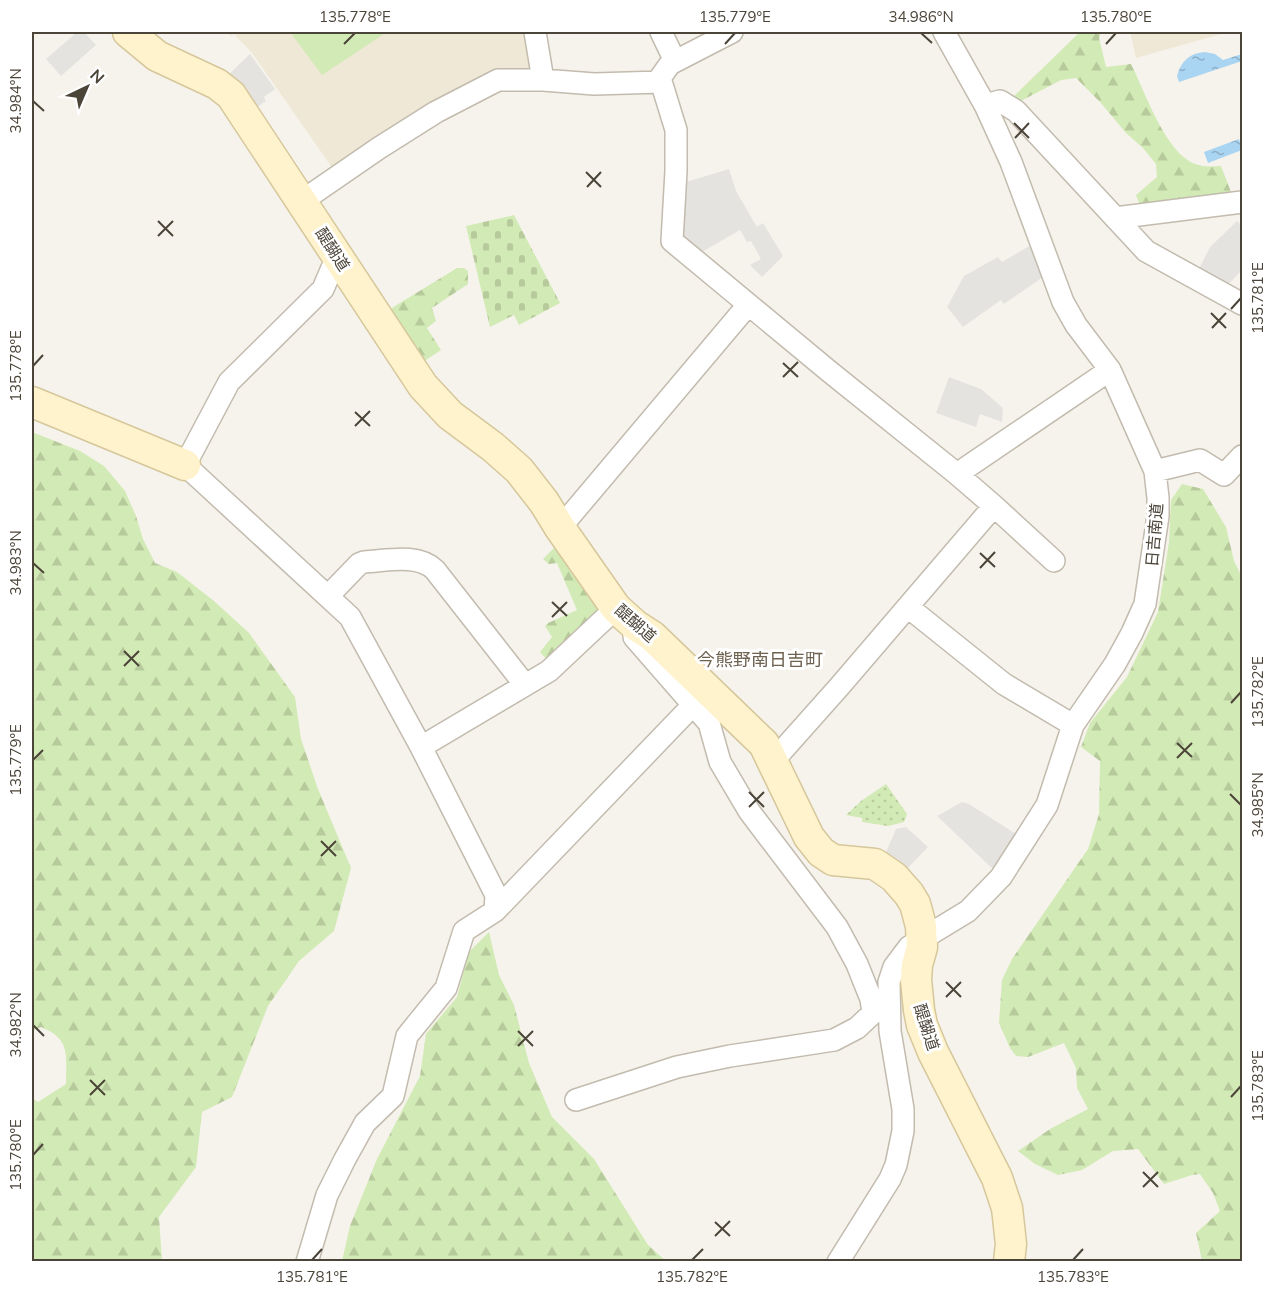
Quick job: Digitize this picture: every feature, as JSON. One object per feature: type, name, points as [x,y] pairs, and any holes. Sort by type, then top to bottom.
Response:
[{"type":"main road","name":"醍醐道","points":[[128,32],[157,56],[217,84],[231,95],[428,392],[450,415],[519,470],[626,617],[651,636],[764,744],[816,847],[826,857],[833,860],[875,864],[902,885],[915,904],[921,926],[922,938],[916,980],[922,1025],[933,1052],[997,1178],[1007,1208],[1011,1244],[1009,1262]]},
{"type":"main road","points":[[32,402],[185,465]]},
{"type":"street","points":[[535,32],[543,80]]},
{"type":"street","points":[[661,32],[675,61]]},
{"type":"street","points":[[732,32],[675,61],[666,68],[660,78],[676,130],[672,241],[957,474],[1054,561]]},
{"type":"street","name":"日吉南道","points":[[838,1262],[881,1194],[896,1165],[903,1131],[903,1109],[890,1031],[890,982],[894,966],[903,953],[922,938],[968,911],[1001,877],[1047,805],[1073,725],[1115,664],[1145,604],[1157,533],[1158,498],[1155,471],[1110,370],[1076,325],[1063,302],[1022,192],[985,105],[944,32]]},
{"type":"street","points":[[302,201],[436,112],[498,80],[543,80],[594,84],[661,82]]},
{"type":"street","points":[[985,105],[1000,102],[1016,111],[1146,250],[1242,304]]},
{"type":"street","points":[[1115,218],[1242,201]]},
{"type":"street","points":[[342,262],[332,268],[323,289],[229,382],[185,465],[350,617],[421,747],[496,895],[495,910]]},
{"type":"street","points":[[560,528],[748,305]]},
{"type":"street","points":[[957,474],[1110,370]]},
{"type":"street","points":[[1155,471],[1200,460],[1224,475],[1242,456]]},
{"type":"street","points":[[774,760],[994,506]]},
{"type":"street","points":[[328,596],[359,564],[364,562],[408,560],[426,562],[435,570],[525,685]]},
{"type":"street","points":[[908,607],[1004,684],[1073,725]]},
{"type":"street","points":[[421,747],[549,671],[626,617],[634,637],[709,723],[720,762],[749,811],[837,927],[857,964],[871,999],[873,1013],[857,1028],[834,1040],[730,1056],[677,1067],[576,1100]]},
{"type":"street","points":[[307,1262],[327,1196],[366,1123],[393,1096],[407,1036],[446,988],[464,930],[495,910],[694,704]]},
{"type":"shaded area","points":[[77,32],[84,32],[96,45],[61,76],[46,59]]},
{"type":"shaded area","points":[[227,32],[532,32],[537,72],[491,75],[333,169],[252,53],[234,34],[231,36]]},
{"type":"shaded area","points":[[1130,32],[1228,32],[1136,58]]},
{"type":"shaded area","points":[[250,54],[275,89],[264,97],[266,101],[252,111],[223,80]]},
{"type":"shaded area","points":[[729,169],[736,191],[757,227],[763,223],[783,256],[762,277],[750,265],[761,259],[751,241],[747,242],[740,230],[695,256],[681,242],[686,182]]},
{"type":"shaded area","points":[[1237,221],[1242,226],[1242,270],[1225,288],[1198,271],[1210,247]]},
{"type":"shaded area","points":[[1031,245],[1043,277],[1004,304],[1001,300],[963,327],[947,307],[964,276],[998,257],[1002,262]]},
{"type":"shaded area","points":[[949,377],[981,389],[1003,408],[1002,422],[980,414],[976,427],[936,413]]},
{"type":"shaded area","points":[[962,802],[969,804],[1019,836],[996,872],[937,816]]},
{"type":"shaded area","points":[[906,827],[928,847],[904,872],[883,859],[896,829]]},
{"type":"green space","points":[[290,32],[387,32],[322,75]]},
{"type":"green space","points":[[1080,32],[1101,32],[1099,38],[1106,67],[1131,64],[1171,143],[1193,163],[1221,166],[1231,192],[1209,201],[1139,203],[1136,195],[1157,177],[1156,164],[1076,78],[1061,80],[1019,102],[1013,97]]},
{"type":"green space","points":[[514,215],[560,303],[519,325],[514,315],[490,327],[466,226]]},
{"type":"green space","points":[[457,268],[464,268],[468,271],[468,284],[432,308],[436,321],[427,328],[441,350],[423,362],[386,313]]},
{"type":"green space","points":[[32,432],[80,451],[104,466],[125,491],[143,539],[155,563],[177,572],[249,633],[295,697],[301,739],[318,789],[351,868],[334,931],[299,961],[268,1006],[232,1097],[202,1112],[196,1167],[159,1217],[162,1261],[32,1261],[32,1098],[38,1102],[66,1084],[66,1056],[58,1037],[41,1027],[32,1031]]},
{"type":"green space","points":[[1182,484],[1203,489],[1226,527],[1234,561],[1242,577],[1242,1261],[1202,1261],[1196,1233],[1220,1211],[1213,1193],[1200,1174],[1164,1184],[1138,1149],[1113,1151],[1082,1170],[1058,1175],[1035,1164],[1018,1151],[1050,1129],[1088,1109],[1077,1088],[1076,1068],[1064,1043],[1028,1057],[1016,1056],[999,1023],[1002,980],[1012,959],[1088,849],[1099,814],[1100,761],[1081,747],[1090,723],[1127,677],[1158,612],[1169,542],[1171,500]]},
{"type":"green space","points":[[559,543],[606,610],[548,661],[540,652],[552,637],[545,626],[577,610],[557,563],[549,564],[543,559]]},
{"type":"green space","points":[[886,784],[907,814],[904,822],[888,826],[862,822],[862,818],[846,815],[861,801]]},
{"type":"green space","points":[[489,932],[499,975],[514,1005],[529,1063],[552,1117],[594,1159],[648,1245],[666,1261],[342,1261],[350,1226],[377,1159],[420,1076],[426,1034],[457,997],[469,952]]},
{"type":"water","points":[[1205,52],[1215,54],[1223,60],[1242,54],[1242,61],[1179,82],[1177,76],[1184,62],[1195,54]]},
{"type":"water","points":[[1239,139],[1242,150],[1208,163],[1204,152]]},
{"type":"district","name":"今熊野南日吉町","points":[[760,660]]}]
